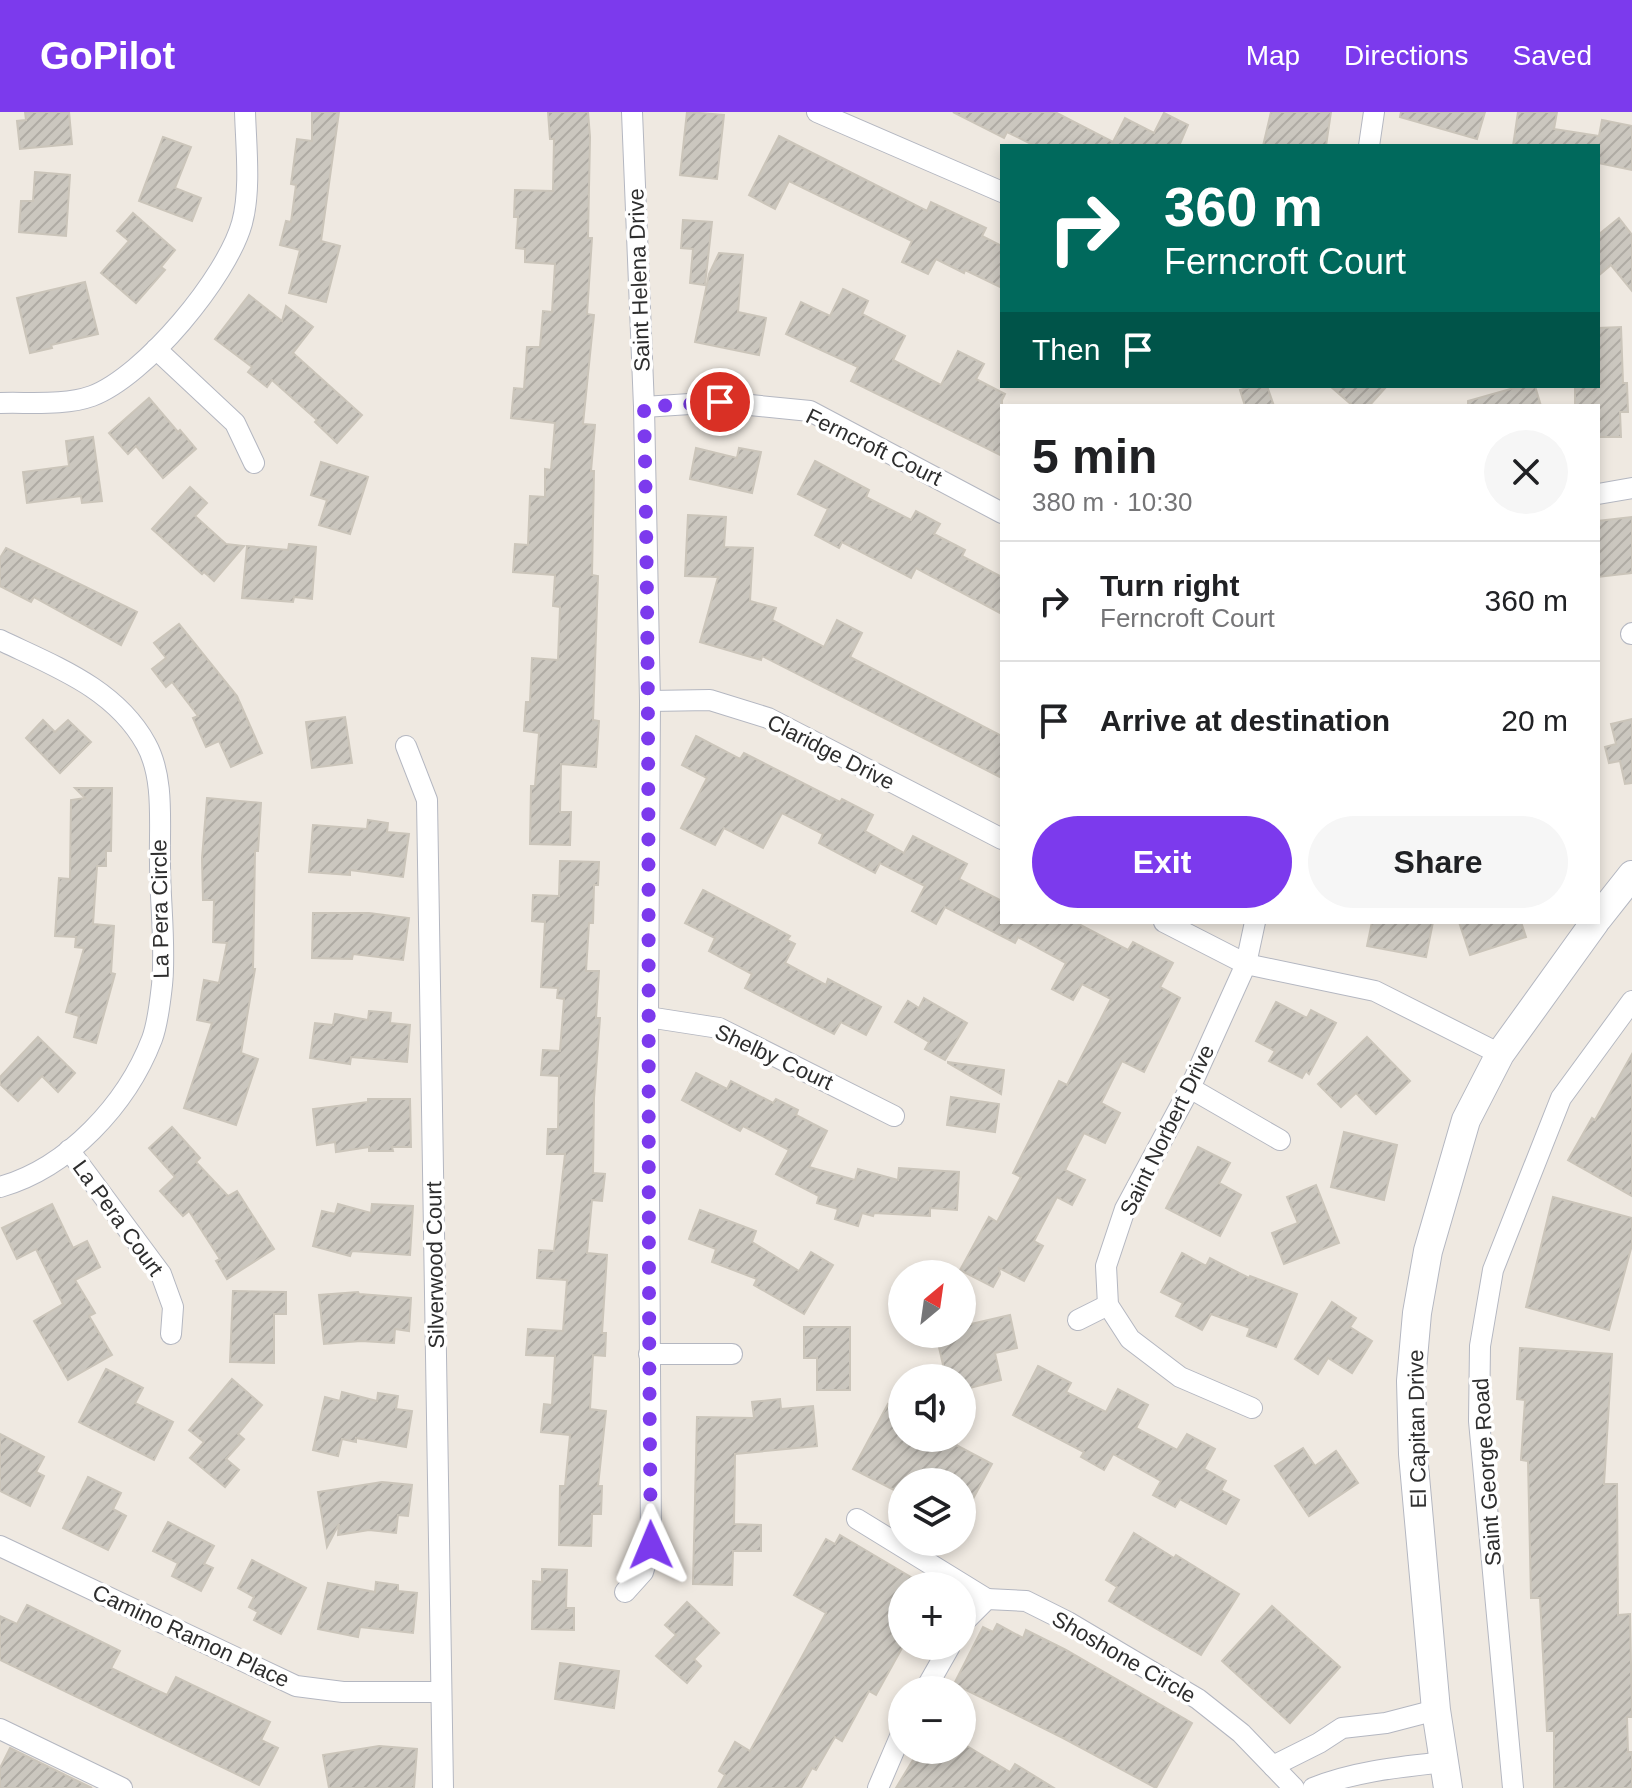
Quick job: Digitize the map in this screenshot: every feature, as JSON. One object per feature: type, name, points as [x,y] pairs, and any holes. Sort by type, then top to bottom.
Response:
[{"type":"street","points":[[0,403],[63,401],[92,396],[115,383],[156,349],[195,308],[225,263],[243,222],[247,176],[245,112]]},
{"type":"street","name":"Saint Helena Drive","points":[[625,1592],[643,1572],[651,1545],[650,701],[644,407],[632,112]]},
{"type":"street","points":[[817,112],[1000,191]]},
{"type":"street","points":[[1369,144],[1374,112]]},
{"type":"street","points":[[156,349],[235,423],[254,463]]},
{"type":"street","name":"Ferncroft Court","points":[[644,407],[720,402],[810,411],[1000,512]]},
{"type":"street","points":[[1600,494],[1632,488]]},
{"type":"street","name":"La Pera Circle","points":[[0,640],[90,684],[125,714],[147,745],[158,781],[162,984],[153,1038],[128,1085],[101,1122],[69,1150],[22,1181],[0,1187]]},
{"type":"street","name":"Claridge Drive","points":[[650,701],[710,700],[768,718],[1000,838]]},
{"type":"street","name":"Silverwood Court","points":[[406,746],[427,800],[443,1788]]},
{"type":"street","name":"El Capitan Drive","points":[[1600,915],[1632,875]]},
{"type":"street","points":[[1168,924],[1246,964],[1375,991],[1500,1054]]},
{"type":"street","name":"Saint Norbert Drive","points":[[1108,1305],[1106,1266],[1125,1209],[1190,1088],[1246,964],[1255,924]]},
{"type":"street","name":"El Capitan Drive","points":[[1446,1775],[1436,1710],[1413,1454],[1411,1381],[1417,1313],[1428,1251],[1466,1120],[1500,1054],[1593,924]]},
{"type":"street","name":"Saint George Road","points":[[1513,1788],[1479,1421],[1480,1346],[1493,1270],[1561,1098],[1632,1001]]},
{"type":"street","name":"Shelby Court","points":[[648,1017],[719,1028],[894,1116]]},
{"type":"street","points":[[1190,1088],[1280,1140]]},
{"type":"street","name":"La Pera Court","points":[[69,1150],[161,1274],[173,1307],[171,1334]]},
{"type":"street","points":[[1078,1320],[1108,1305],[1130,1339],[1180,1377],[1252,1408]]},
{"type":"street","points":[[649,1354],[732,1354]]},
{"type":"street","points":[[857,1519],[987,1599],[976,1610]]},
{"type":"street","name":"Camino Ramon Place","points":[[0,1546],[296,1686],[343,1692],[440,1692]]},
{"type":"street","name":"Shoshone Circle","points":[[987,1599],[1026,1601],[1068,1622],[1198,1699],[1241,1733],[1294,1788]]},
{"type":"street","points":[[1273,1766],[1342,1728],[1386,1723],[1436,1710]]},
{"type":"street","points":[[0,1729],[122,1788]]},
{"type":"street","points":[[878,1788],[888,1761]]},
{"type":"street","points":[[1313,1788],[1389,1768],[1446,1775]]},
{"type":"building","points":[[25,112],[69,112],[72,144],[20,149],[17,121],[26,120]]},
{"type":"building","points":[[312,112],[339,112],[321,241],[340,246],[326,302],[289,293],[300,250],[280,245],[286,221],[291,222],[296,185],[291,184],[297,139],[312,141]]},
{"type":"building","points":[[548,112],[588,112],[590,137],[588,238],[592,238],[587,314],[594,315],[583,424],[595,425],[591,471],[594,471],[592,575],[598,576],[593,720],[599,721],[596,767],[561,764],[560,812],[571,812],[570,845],[530,844],[531,786],[535,786],[539,733],[524,731],[526,702],[530,702],[532,658],[558,660],[560,607],[553,606],[555,575],[513,572],[515,544],[528,545],[530,496],[545,497],[545,469],[551,470],[555,423],[511,418],[514,388],[524,389],[527,347],[540,347],[543,311],[552,312],[555,264],[525,262],[525,249],[516,248],[518,217],[514,217],[515,190],[553,191],[554,139],[550,139]]},
{"type":"building","points":[[687,112],[724,115],[717,179],[680,175]]},
{"type":"building","points":[[953,112],[1055,112],[1113,142],[1125,118],[1154,133],[1164,113],[1188,125],[1180,144],[1031,144],[1007,132],[1004,138]]},
{"type":"building","points":[[1271,112],[1331,112],[1326,144],[1263,144]]},
{"type":"building","points":[[1401,112],[1485,112],[1477,139],[1400,117]]},
{"type":"building","points":[[1518,112],[1557,112],[1554,129],[1599,136],[1602,120],[1632,126],[1632,170],[1600,163],[1600,144],[1513,144]]},
{"type":"building","points":[[779,136],[927,211],[931,202],[986,228],[982,236],[1000,245],[1000,287],[936,259],[928,274],[902,262],[912,241],[789,181],[775,209],[749,195]]},
{"type":"building","points":[[163,137],[191,147],[175,188],[201,198],[192,221],[139,201]]},
{"type":"building","points":[[35,172],[70,175],[66,236],[19,232],[21,201],[33,201]]},
{"type":"building","points":[[133,213],[175,250],[161,267],[165,270],[136,303],[101,273],[129,241],[117,231]]},
{"type":"building","points":[[1619,218],[1632,235],[1632,291],[1611,265],[1600,274],[1600,233]]},
{"type":"building","points":[[683,220],[712,222],[705,285],[690,283],[693,249],[681,248]]},
{"type":"building","points":[[719,253],[743,255],[738,312],[766,318],[759,355],[695,342],[709,274]]},
{"type":"building","points":[[85,282],[98,334],[30,353],[17,298]]},
{"type":"building","points":[[843,289],[868,301],[862,314],[905,336],[893,360],[941,385],[958,351],[984,364],[976,379],[1005,394],[1000,404],[1000,455],[851,381],[858,367],[786,334],[801,302],[830,316]]},
{"type":"building","points":[[249,295],[282,321],[286,306],[313,327],[293,353],[362,415],[337,443],[315,422],[317,420],[272,380],[267,387],[248,372],[252,367],[215,339]]},
{"type":"building","points":[[1621,327],[1623,383],[1627,383],[1628,412],[1620,412],[1621,437],[1600,437],[1600,404],[1575,404],[1575,388],[1600,388],[1600,328]]},
{"type":"building","points":[[1268,388],[1273,404],[1244,404],[1240,390]]},
{"type":"building","points":[[1332,388],[1385,388],[1371,404],[1351,404]]},
{"type":"building","points":[[1514,388],[1536,388],[1540,404],[1468,404],[1468,401]]},
{"type":"building","points":[[149,398],[196,449],[163,478],[136,446],[128,454],[109,433]]},
{"type":"building","points":[[93,437],[102,501],[82,503],[81,496],[27,503],[23,472],[69,466],[66,441]]},
{"type":"building","points":[[696,448],[737,458],[739,448],[761,452],[752,493],[690,479]]},
{"type":"building","points":[[815,461],[869,490],[866,497],[911,520],[916,511],[940,524],[934,534],[965,550],[962,556],[1000,576],[1000,613],[916,568],[911,578],[842,542],[839,548],[815,535],[828,509],[798,494]]},
{"type":"building","points":[[321,462],[368,477],[350,534],[319,525],[327,500],[311,495]]},
{"type":"building","points":[[190,487],[207,503],[195,516],[226,544],[244,546],[214,581],[152,529]]},
{"type":"building","points":[[688,515],[726,517],[724,547],[753,548],[750,601],[776,608],[772,620],[824,647],[837,620],[862,633],[850,657],[1000,735],[1000,777],[762,656],[761,660],[700,642],[718,577],[685,576]]},
{"type":"building","points":[[1632,517],[1632,573],[1600,577],[1600,521]]},
{"type":"building","points":[[289,544],[316,547],[312,599],[294,597],[293,602],[242,598],[247,546],[288,550]]},
{"type":"building","points":[[6,548],[137,612],[121,645],[34,597],[31,602],[0,586],[0,558]]},
{"type":"building","points":[[179,624],[237,696],[262,753],[231,767],[219,741],[206,747],[193,718],[198,716],[172,682],[166,687],[152,669],[166,658],[154,643]]},
{"type":"building","points":[[345,717],[352,763],[312,768],[306,722]]},
{"type":"building","points":[[1632,719],[1632,783],[1625,784],[1620,761],[1609,763],[1605,747],[1616,744],[1611,724]]},
{"type":"building","points":[[43,720],[55,732],[68,720],[91,742],[60,773],[26,738]]},
{"type":"building","points":[[696,736],[740,759],[744,753],[840,802],[842,799],[873,815],[865,831],[904,853],[913,836],[967,864],[959,879],[1000,900],[1000,924],[1079,924],[1128,950],[1133,942],[1173,963],[1160,987],[1180,998],[1144,1072],[1122,1061],[1101,1103],[1120,1113],[1105,1143],[1084,1133],[1065,1170],[1085,1180],[1072,1205],[1057,1197],[1034,1241],[1043,1246],[1024,1281],[999,1268],[1000,1274],[993,1287],[976,1278],[976,1260],[965,1260],[989,1217],[997,1222],[1021,1177],[1013,1173],[1059,1081],[1067,1085],[1111,999],[1082,984],[1073,1000],[1052,989],[1066,963],[1018,937],[1015,943],[945,907],[936,924],[912,911],[925,886],[880,863],[875,873],[819,843],[823,834],[782,813],[763,848],[724,828],[715,845],[681,828],[707,778],[682,765]]},
{"type":"building","points":[[75,788],[112,788],[111,851],[106,851],[106,866],[97,866],[93,924],[114,926],[111,973],[115,974],[96,1043],[74,1037],[79,1016],[66,1012],[84,948],[75,947],[76,937],[55,936],[59,878],[70,879],[71,800],[85,798]]},
{"type":"building","points":[[207,798],[261,803],[258,851],[255,851],[255,969],[241,1053],[258,1059],[236,1125],[184,1108],[212,1023],[197,1020],[204,980],[219,983],[227,943],[213,942],[214,900],[203,900],[202,858]]},
{"type":"building","points":[[368,820],[388,823],[387,832],[409,834],[403,877],[350,870],[350,875],[309,872],[313,825],[367,829]]},
{"type":"building","points":[[560,861],[599,862],[598,885],[594,885],[593,923],[589,923],[586,971],[599,971],[593,1173],[605,1174],[602,1201],[592,1200],[587,1253],[607,1255],[602,1333],[606,1333],[605,1356],[593,1355],[590,1409],[606,1411],[598,1486],[602,1486],[601,1514],[592,1514],[591,1546],[559,1545],[560,1486],[565,1486],[570,1435],[541,1432],[544,1404],[552,1405],[555,1356],[526,1355],[528,1329],[563,1331],[567,1280],[537,1278],[539,1250],[554,1251],[565,1154],[547,1154],[548,1129],[558,1129],[559,1076],[541,1075],[543,1050],[560,1051],[564,999],[557,998],[558,988],[541,987],[545,922],[532,921],[533,895],[559,896]]},
{"type":"building","points":[[703,890],[790,936],[787,940],[795,944],[785,963],[826,985],[828,979],[881,1007],[866,1035],[841,1022],[834,1034],[745,988],[752,974],[709,951],[715,938],[685,923]]},
{"type":"building","points":[[313,913],[369,913],[409,918],[403,960],[353,954],[352,959],[312,958]]},
{"type":"building","points":[[1372,924],[1433,924],[1426,957],[1367,946]]},
{"type":"building","points":[[1460,924],[1522,924],[1526,937],[1470,955]]},
{"type":"building","points":[[924,998],[967,1023],[945,1060],[925,1049],[929,1042],[895,1022],[908,1001],[919,1008]]},
{"type":"building","points":[[1276,1002],[1307,1018],[1311,1010],[1336,1023],[1309,1074],[1306,1071],[1302,1078],[1269,1061],[1275,1051],[1256,1041]]},
{"type":"building","points":[[369,1011],[391,1013],[390,1023],[410,1025],[407,1062],[351,1057],[350,1064],[310,1058],[315,1023],[333,1025],[335,1014],[368,1020]]},
{"type":"building","points":[[38,1037],[75,1073],[58,1092],[42,1076],[18,1101],[0,1084],[0,1077]]},
{"type":"building","points":[[1367,1037],[1410,1081],[1376,1114],[1356,1093],[1341,1107],[1318,1084]]},
{"type":"building","points":[[1632,1054],[1632,1196],[1568,1160],[1592,1118],[1595,1120]]},
{"type":"building","points":[[948,1063],[1004,1070],[1001,1094]]},
{"type":"building","points":[[696,1073],[727,1089],[731,1081],[773,1103],[776,1099],[798,1110],[796,1115],[827,1131],[809,1167],[855,1180],[858,1169],[898,1180],[899,1168],[959,1172],[957,1210],[930,1208],[930,1216],[874,1213],[873,1216],[862,1213],[858,1226],[835,1219],[838,1209],[817,1203],[819,1196],[776,1174],[789,1150],[743,1126],[740,1131],[682,1100]]},
{"type":"building","points":[[951,1097],[999,1104],[995,1132],[947,1125]]},
{"type":"building","points":[[368,1099],[410,1099],[411,1147],[369,1151],[369,1147],[336,1152],[335,1142],[317,1145],[313,1109],[368,1102]]},
{"type":"building","points":[[172,1127],[200,1158],[196,1162],[228,1196],[237,1191],[274,1249],[227,1279],[216,1261],[220,1259],[189,1211],[183,1216],[160,1191],[175,1177],[149,1148]]},
{"type":"building","points":[[1344,1132],[1397,1145],[1384,1200],[1331,1187]]},
{"type":"building","points":[[1198,1147],[1230,1163],[1219,1183],[1241,1195],[1220,1236],[1166,1208]]},
{"type":"building","points":[[1316,1185],[1339,1243],[1284,1264],[1272,1233],[1298,1223],[1287,1197]]},
{"type":"building","points":[[1553,1197],[1632,1218],[1632,1245],[1609,1330],[1526,1307]]},
{"type":"building","points":[[52,1204],[73,1248],[87,1241],[100,1267],[75,1280],[95,1313],[89,1316],[112,1355],[68,1380],[34,1321],[63,1304],[36,1249],[17,1259],[2,1228]]},
{"type":"building","points":[[338,1204],[371,1213],[372,1204],[413,1206],[410,1255],[352,1251],[350,1256],[313,1246],[322,1211],[335,1214]]},
{"type":"building","points":[[700,1210],[756,1231],[752,1242],[799,1271],[811,1252],[833,1265],[804,1314],[754,1285],[757,1279],[712,1262],[716,1249],[689,1239]]},
{"type":"building","points":[[1182,1253],[1206,1266],[1210,1258],[1249,1278],[1297,1294],[1276,1347],[1247,1336],[1250,1328],[1211,1314],[1202,1330],[1176,1316],[1183,1303],[1161,1292]]},
{"type":"building","points":[[233,1291],[286,1292],[286,1314],[274,1314],[274,1363],[230,1362]]},
{"type":"building","points":[[358,1292],[411,1298],[409,1331],[395,1329],[394,1343],[361,1341],[324,1344],[319,1295]]},
{"type":"building","points":[[1332,1302],[1356,1318],[1350,1327],[1372,1341],[1352,1373],[1328,1358],[1318,1374],[1295,1359]]},
{"type":"building","points":[[1010,1315],[1017,1348],[995,1353],[1001,1380],[976,1386],[976,1364],[943,1364],[939,1348],[976,1348],[976,1323]]},
{"type":"building","points":[[804,1327],[850,1327],[850,1390],[817,1390],[817,1358],[804,1358]]},
{"type":"building","points":[[1520,1348],[1612,1354],[1604,1484],[1617,1484],[1618,1615],[1630,1614],[1632,1717],[1627,1717],[1628,1752],[1632,1752],[1632,1788],[1554,1788],[1554,1731],[1547,1731],[1540,1598],[1531,1598],[1528,1461],[1521,1460],[1525,1400],[1517,1399]]},
{"type":"building","points":[[1038,1366],[1071,1383],[1066,1392],[1106,1412],[1118,1389],[1148,1405],[1136,1428],[1177,1450],[1187,1434],[1215,1449],[1204,1469],[1226,1481],[1221,1490],[1239,1500],[1226,1524],[1180,1499],[1175,1507],[1153,1495],[1161,1481],[1113,1454],[1104,1470],[1081,1457],[1084,1452],[1013,1415]]},
{"type":"building","points":[[106,1369],[143,1388],[135,1403],[173,1422],[154,1460],[79,1422]]},
{"type":"building","points":[[232,1379],[262,1405],[238,1434],[244,1439],[226,1459],[239,1470],[225,1487],[190,1458],[204,1442],[189,1430]]},
{"type":"building","points":[[342,1392],[377,1401],[378,1393],[398,1396],[396,1409],[412,1411],[406,1447],[356,1438],[356,1442],[342,1439],[338,1456],[313,1450],[325,1397],[340,1401]]},
{"type":"building","points":[[780,1399],[781,1409],[813,1406],[817,1446],[735,1454],[734,1524],[761,1525],[761,1551],[733,1551],[732,1585],[693,1584],[697,1417],[754,1418],[752,1402]]},
{"type":"building","points":[[888,1404],[888,1452],[969,1452],[992,1464],[976,1493],[976,1468],[888,1468],[888,1487],[853,1469]]},
{"type":"building","points":[[0,1434],[44,1457],[36,1472],[44,1476],[30,1506],[0,1491]]},
{"type":"building","points":[[1303,1448],[1315,1466],[1336,1451],[1358,1483],[1309,1516],[1275,1466]]},
{"type":"building","points":[[88,1477],[121,1493],[113,1509],[126,1516],[108,1550],[63,1528]]},
{"type":"building","points":[[382,1482],[412,1485],[408,1516],[398,1515],[396,1533],[369,1530],[338,1535],[339,1524],[327,1547],[318,1492]]},
{"type":"building","points":[[168,1522],[214,1546],[204,1564],[213,1568],[201,1591],[172,1576],[178,1563],[153,1551]]},
{"type":"building","points":[[1134,1533],[1239,1594],[1201,1655],[1109,1601],[1117,1587],[1106,1580]]},
{"type":"building","points":[[840,1535],[902,1572],[888,1572],[888,1660],[895,1660],[876,1695],[869,1691],[842,1741],[835,1737],[816,1770],[812,1768],[801,1788],[718,1788],[725,1775],[719,1771],[735,1742],[750,1751],[826,1613],[794,1595],[826,1539],[835,1544]]},
{"type":"building","points":[[252,1560],[306,1588],[281,1634],[254,1620],[258,1612],[249,1607],[254,1597],[238,1588]]},
{"type":"building","points":[[542,1569],[567,1570],[566,1608],[574,1608],[574,1630],[532,1629],[533,1581],[542,1582]]},
{"type":"building","points":[[376,1582],[398,1585],[398,1591],[417,1593],[413,1633],[360,1627],[358,1637],[318,1629],[328,1583],[375,1592]]},
{"type":"building","points":[[687,1602],[719,1633],[694,1659],[701,1666],[687,1683],[656,1656],[676,1635],[665,1625]]},
{"type":"building","points":[[27,1605],[120,1651],[111,1668],[152,1688],[167,1695],[176,1677],[270,1722],[261,1740],[278,1748],[259,1785],[0,1660],[0,1616],[17,1624]]},
{"type":"building","points":[[1272,1606],[1340,1667],[1290,1723],[1222,1661]]},
{"type":"building","points":[[997,1624],[1023,1638],[1026,1630],[1192,1723],[1156,1788],[976,1695],[976,1676],[958,1676],[966,1660],[976,1660],[976,1641],[983,1627],[993,1632]]},
{"type":"building","points":[[560,1663],[619,1671],[614,1708],[555,1699]]},
{"type":"building","points":[[379,1746],[417,1749],[414,1788],[329,1788],[323,1755]]},
{"type":"building","points":[[10,1748],[92,1788],[0,1788],[0,1768]]},
{"type":"building","points":[[976,1751],[1010,1772],[1015,1764],[1054,1788],[896,1788],[911,1764],[976,1764]]},
{"type":"route","points":[[651,1545],[650,701],[644,407],[720,402]]}]
